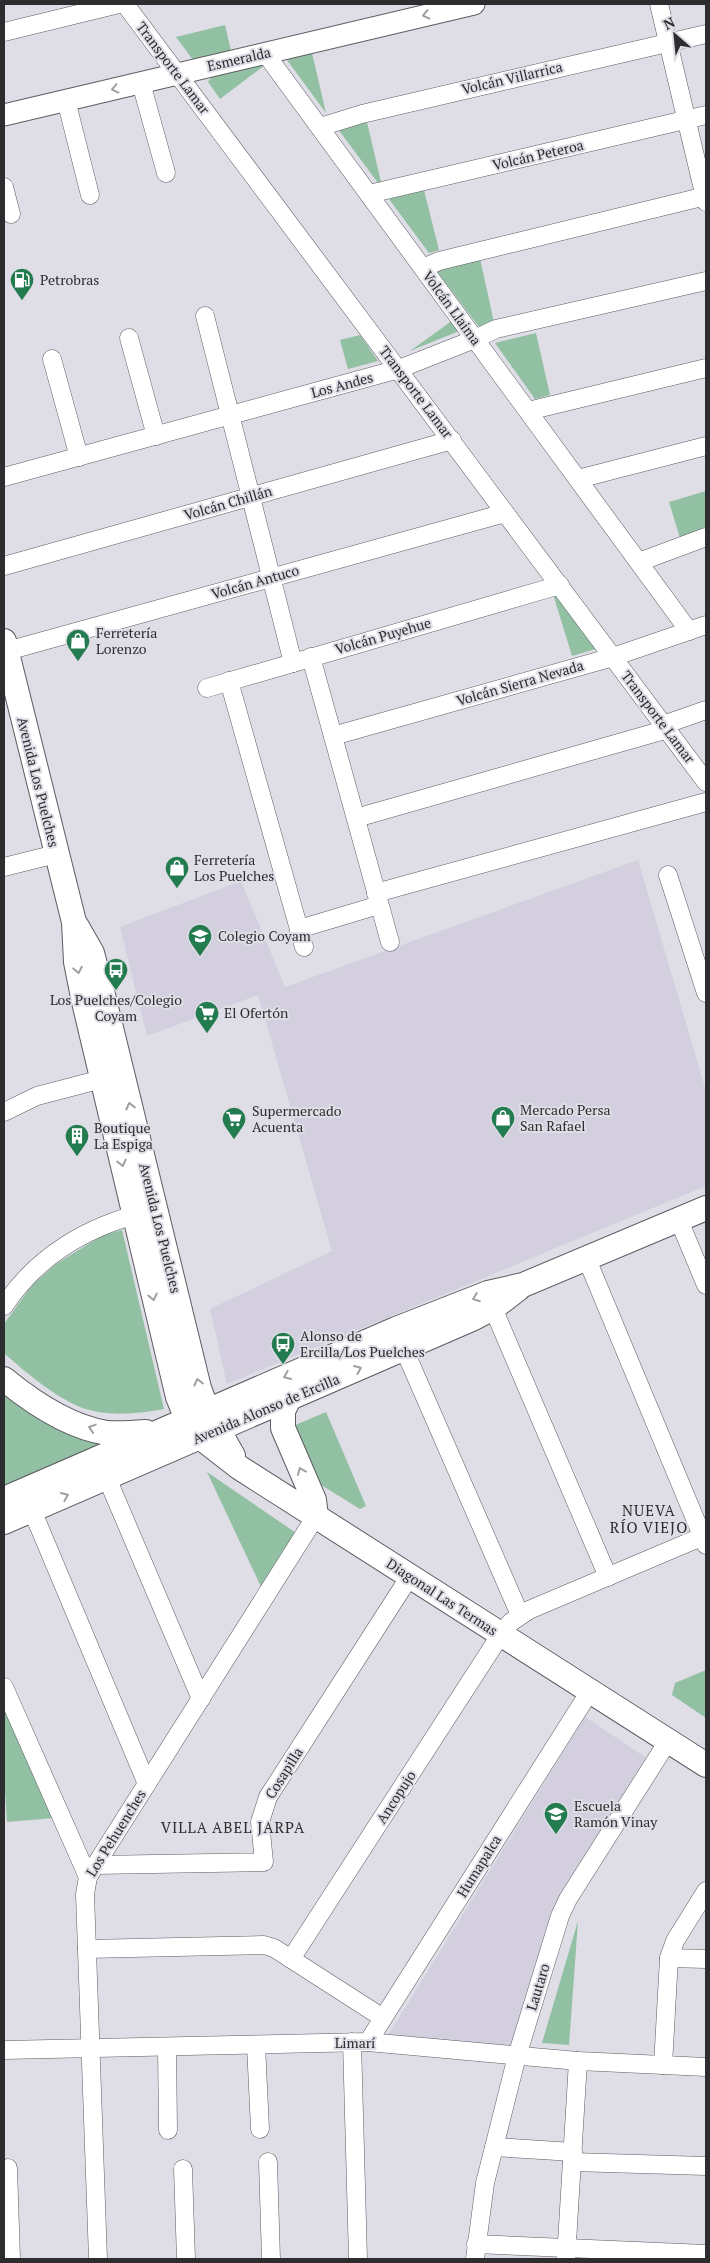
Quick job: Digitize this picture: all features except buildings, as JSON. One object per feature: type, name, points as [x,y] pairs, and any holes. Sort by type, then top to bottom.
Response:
[{"type":"main road","name":"Avenida Los Puelches","points":[[5,646],[74,922],[76,962],[102,1079],[145,1212]]},
{"type":"main road","name":"Avenida Los Puelches","points":[[74,922],[92,953],[145,1212],[173,1378],[203,1424]]},
{"type":"main road","name":"Avenida Alonso de Ercilla","points":[[4,1522],[107,1478],[203,1424],[439,1312],[488,1293],[523,1285],[678,1218],[706,1208]]},
{"type":"main road","name":"Avenida Alonso de Ercilla","points":[[4,1499],[157,1432],[203,1424],[290,1399],[494,1308],[523,1285]]},
{"type":"main road","points":[[4,1379],[43,1407],[76,1423],[106,1433],[157,1432]]},
{"type":"main road","points":[[290,1399],[283,1411],[283,1428],[314,1500],[316,1516]]},
{"type":"main road","name":"Diagonal Las Termas","points":[[203,1424],[245,1471],[706,1765]]},
{"type":"street","points":[[4,32],[119,4]]},
{"type":"street","name":"Transporte Lamar","points":[[125,4],[706,782]]},
{"type":"street","name":"Esmeralda","points":[[4,115],[474,4]]},
{"type":"street","points":[[423,268],[438,261],[706,198],[659,4]]},
{"type":"street","name":"Volcán Villarrica","points":[[320,127],[362,114],[706,34]]},
{"type":"street","name":"Volcán Llaima","points":[[265,53],[689,631]]},
{"type":"street","points":[[141,83],[166,174]]},
{"type":"street","points":[[66,100],[90,195]]},
{"type":"street","name":"Volcán Peteroa","points":[[369,194],[706,115]]},
{"type":"street","points":[[4,187],[11,214]]},
{"type":"street","name":"Los Andes","points":[[4,477],[399,370],[475,340],[496,329],[706,281]]},
{"type":"street","points":[[205,316],[292,663]]},
{"type":"street","points":[[129,338],[156,436]]},
{"type":"street","points":[[52,359],[79,457]]},
{"type":"street","points":[[528,411],[706,368]]},
{"type":"street","name":"Volcán Chillán","points":[[4,566],[452,440]]},
{"type":"street","points":[[578,479],[706,446]]},
{"type":"street","name":"Volcán Antuco","points":[[5,646],[271,578],[504,513]]},
{"type":"street","points":[[639,562],[706,536]]},
{"type":"street","name":"Volcán Puyehue","points":[[207,688],[560,585]]},
{"type":"street","name":"Volcán Sierra Nevada","points":[[333,736],[613,657],[706,625]]},
{"type":"street","points":[[311,658],[390,942]]},
{"type":"street","points":[[229,681],[304,946]]},
{"type":"street","points":[[356,818],[666,727],[706,710]]},
{"type":"street","points":[[299,929],[378,899],[706,802]]},
{"type":"street","points":[[4,867],[56,854]]},
{"type":"street","points":[[668,875],[706,993]]},
{"type":"street","points":[[4,1112],[37,1096],[102,1079]]},
{"type":"street","points":[[4,1306],[26,1277],[60,1248],[109,1223],[145,1212]]},
{"type":"street","points":[[678,1218],[706,1285]]},
{"type":"street","points":[[404,1349],[520,1615],[608,1577],[705,1539],[586,1257]]},
{"type":"street","points":[[494,1308],[608,1577]]},
{"type":"street","points":[[107,1478],[201,1699]]},
{"type":"street","points":[[32,1510],[147,1784]]},
{"type":"street","name":"Los Pehuenches","points":[[98,2259],[85,1894],[91,1871],[316,1516]]},
{"type":"street","name":"Cosapilla","points":[[91,1871],[264,1862],[260,1822],[268,1797],[410,1576]]},
{"type":"street","name":"Ancopujo","points":[[291,1959],[500,1634],[520,1615]]},
{"type":"street","points":[[4,1686],[91,1871]]},
{"type":"street","name":"Humapalca","points":[[360,2042],[383,2018],[590,1691]]},
{"type":"street","name":"Lautaro","points":[[476,2251],[485,2183],[494,2147],[517,2056],[560,1916],[568,1899],[668,1741]]},
{"type":"street","points":[[663,2065],[669,1958],[675,1941],[706,1891]]},
{"type":"street","points":[[87,1949],[264,1945],[291,1959],[383,2018]]},
{"type":"street","points":[[669,1958],[706,1959]]},
{"type":"street","points":[[358,2259],[360,2042]]},
{"type":"street","name":"Limarí","points":[[4,2050],[360,2042],[441,2047],[578,2061],[706,2067]]},
{"type":"street","points":[[256,2044],[260,2129]]},
{"type":"street","points":[[167,2047],[168,2130]]},
{"type":"street","points":[[567,2253],[578,2061]]},
{"type":"street","points":[[494,2147],[572,2157],[706,2166]]},
{"type":"street","points":[[268,2162],[271,2259]]},
{"type":"street","points":[[8,2168],[11,2259]]},
{"type":"street","points":[[184,2169],[186,2259]]},
{"type":"street","points":[[476,2251],[706,2254]]},
{"type":"shaded area","name":"Mercado Persa San Rafael","points":[[638,860],[706,1091],[706,1186],[227,1384],[210,1309],[332,1251],[258,995],[147,1036],[120,927],[241,881],[285,987]]},
{"type":"shaded area","name":"Escuela Ramón Vinay","points":[[585,1717],[648,1759],[554,1911],[510,2049],[387,2037]]},
{"type":"green space","points":[[225,25],[231,51],[193,60],[176,37]]},
{"type":"green space","points":[[312,53],[326,113],[287,60]]},
{"type":"green space","points":[[269,62],[220,99],[208,82],[213,75]]},
{"type":"green space","points":[[366,118],[381,182],[378,183],[335,125]]},
{"type":"green space","points":[[424,190],[439,250],[429,253],[389,199]]},
{"type":"green space","points":[[479,254],[495,327],[483,332],[432,265]]},
{"type":"green space","points":[[460,315],[469,327],[410,351]]},
{"type":"green space","points":[[536,333],[550,395],[535,399],[495,343]]},
{"type":"green space","points":[[360,335],[378,361],[348,369],[340,340]]},
{"type":"green space","points":[[706,491],[706,530],[680,538],[669,502]]},
{"type":"green space","points":[[558,593],[599,648],[572,656],[553,594]]},
{"type":"green space","points":[[122,1230],[164,1409],[122,1414],[90,1410],[70,1403],[30,1375],[4,1353],[4,1324],[32,1285],[56,1264],[103,1235]]},
{"type":"green space","points":[[4,1389],[101,1439],[97,1448],[4,1490]]},
{"type":"green space","points":[[326,1412],[366,1506],[360,1509],[318,1483],[293,1426]]},
{"type":"green space","points":[[207,1472],[299,1535],[264,1593]]},
{"type":"green space","points":[[706,1670],[706,1718],[672,1695],[675,1683]]},
{"type":"green space","points":[[4,1708],[54,1818],[7,1822],[4,1775]]},
{"type":"green space","points":[[578,1921],[569,2045],[542,2043]]},
{"type":"place","name":"Petrobras","points":[[22,301]]},
{"type":"place","name":"Ferretería Lorenzo","points":[[78,662]]},
{"type":"place","name":"Ferretería Los Puelches","points":[[177,889]]},
{"type":"place","name":"Colegio Coyam","points":[[200,957]]},
{"type":"place","name":"Los Puelches/Colegio Coyam","points":[[116,991]]},
{"type":"place","name":"El Ofertón","points":[[207,1034]]},
{"type":"place","name":"Mercado Persa San Rafael","points":[[503,1139]]},
{"type":"place","name":"Supermercado Acuenta","points":[[234,1140]]},
{"type":"place","name":"Boutique La Espiga","points":[[77,1157]]},
{"type":"place","name":"Alonso de Ercilla/Los Puelches","points":[[283,1365]]},
{"type":"place","name":"Escuela Ramón Vinay","points":[[556,1835]]},
{"type":"district","name":"NUEVA RÍO VIEJO","points":[[649,1520]]},
{"type":"district","name":"VILLA ABEL JARPA","points":[[233,1828]]}]
